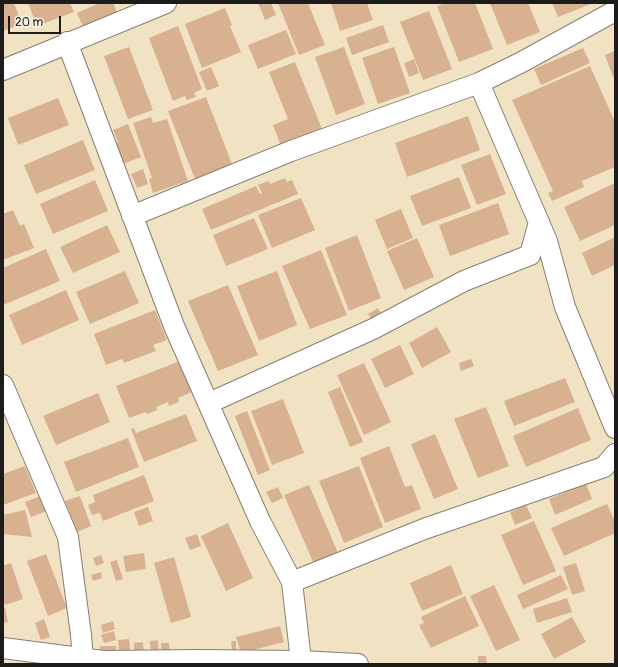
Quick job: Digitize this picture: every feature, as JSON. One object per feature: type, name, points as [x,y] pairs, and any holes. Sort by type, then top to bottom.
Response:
[{"type":"street","points":[[3,70],[67,42],[166,3]]},
{"type":"street","points":[[132,216],[291,151],[479,83],[520,63],[615,11]]},
{"type":"street","points":[[67,42],[174,326],[260,521],[292,582],[301,661]]},
{"type":"street","points":[[479,83],[547,241],[564,307],[615,428]]},
{"type":"street","points":[[209,403],[373,329],[464,281],[530,255],[539,222]]},
{"type":"street","points":[[3,386],[68,537],[83,660]]},
{"type":"street","points":[[292,582],[424,528],[604,467],[615,454]]},
{"type":"street","points":[[3,648],[83,660],[200,662],[301,661],[358,664]]},
{"type":"building","points":[[3,3],[14,3],[22,24],[3,31]]},
{"type":"building","points":[[28,3],[70,3],[74,12],[37,26]]},
{"type":"building","points":[[100,3],[113,3],[119,16],[85,31],[77,13]]},
{"type":"building","points":[[258,3],[271,3],[276,15],[265,20]]},
{"type":"building","points":[[278,3],[308,3],[325,45],[299,55]]},
{"type":"building","points":[[331,3],[367,3],[373,20],[340,31]]},
{"type":"building","points":[[446,3],[475,3],[493,49],[459,62],[437,6]]},
{"type":"building","points":[[490,3],[528,3],[540,32],[507,45]]},
{"type":"building","points":[[552,3],[593,3],[558,17]]},
{"type":"building","points":[[225,8],[232,25],[230,26],[241,52],[202,68],[185,24]]},
{"type":"building","points":[[429,11],[452,69],[423,80],[400,22]]},
{"type":"building","points":[[383,25],[389,42],[352,55],[346,38]]},
{"type":"building","points":[[178,26],[202,89],[194,93],[196,97],[187,100],[185,96],[173,101],[149,38]]},
{"type":"building","points":[[286,30],[296,54],[258,69],[248,45]]},
{"type":"building","points":[[129,47],[153,110],[128,119],[104,56]]},
{"type":"building","points":[[344,47],[365,104],[336,115],[315,57]]},
{"type":"building","points":[[394,47],[410,93],[378,104],[362,58]]},
{"type":"building","points":[[583,48],[590,63],[541,85],[534,69]]},
{"type":"building","points":[[615,51],[615,76],[613,77],[605,55]]},
{"type":"building","points":[[414,59],[419,73],[409,77],[404,63]]},
{"type":"building","points":[[295,62],[322,129],[281,146],[273,125],[288,119],[269,72]]},
{"type":"building","points":[[590,66],[615,122],[615,167],[582,181],[584,187],[552,201],[548,193],[553,191],[512,100]]},
{"type":"building","points":[[211,67],[219,86],[207,91],[199,72]]},
{"type":"building","points":[[206,97],[232,164],[195,179],[168,111]]},
{"type":"building","points":[[58,98],[69,125],[18,145],[8,118]]},
{"type":"building","points":[[468,116],[480,150],[407,177],[395,143]]},
{"type":"building","points":[[151,117],[153,123],[167,119],[188,181],[153,193],[149,179],[152,178],[133,123]]},
{"type":"building","points":[[128,124],[141,157],[123,164],[115,143],[118,142],[113,130]]},
{"type":"building","points":[[83,140],[95,170],[36,194],[24,165]]},
{"type":"building","points":[[490,154],[506,194],[477,205],[461,165]]},
{"type":"building","points":[[143,169],[148,184],[137,188],[131,174]]},
{"type":"building","points":[[459,177],[471,208],[422,226],[410,196]]},
{"type":"building","points":[[285,178],[287,182],[292,180],[298,194],[211,230],[202,209],[256,186],[260,194],[262,193],[258,185],[269,181],[270,184]]},
{"type":"building","points":[[95,180],[108,211],[53,234],[40,204]]},
{"type":"building","points":[[615,183],[615,225],[580,241],[564,207]]},
{"type":"building","points":[[301,198],[315,230],[272,248],[258,215]]},
{"type":"building","points":[[498,203],[509,234],[450,256],[439,225]]},
{"type":"building","points":[[401,209],[413,238],[387,249],[375,220]]},
{"type":"building","points":[[13,210],[20,226],[24,224],[34,248],[3,260],[3,214]]},
{"type":"building","points":[[254,218],[268,249],[226,266],[213,235]]},
{"type":"building","points":[[107,225],[120,252],[73,273],[60,247]]},
{"type":"building","points":[[357,235],[381,298],[349,311],[325,248]]},
{"type":"building","points":[[615,237],[615,265],[592,276],[582,253]]},
{"type":"building","points":[[417,238],[434,277],[404,290],[387,251]]},
{"type":"building","points":[[46,249],[60,281],[3,305],[3,268]]},
{"type":"building","points":[[321,250],[347,315],[310,329],[282,266]]},
{"type":"building","points":[[125,271],[139,303],[90,324],[76,292]]},
{"type":"building","points":[[277,271],[297,325],[259,341],[237,286]]},
{"type":"building","points":[[228,285],[258,355],[218,371],[188,301]]},
{"type":"building","points":[[66,290],[79,320],[22,345],[9,315]]},
{"type":"building","points":[[378,308],[383,317],[374,323],[368,314]]},
{"type":"building","points":[[155,310],[167,340],[153,345],[156,351],[124,363],[122,359],[106,365],[94,334]]},
{"type":"building","points":[[437,327],[451,352],[422,368],[409,343]]},
{"type":"building","points":[[400,345],[414,374],[385,388],[371,359]]},
{"type":"building","points":[[471,359],[474,366],[461,371],[459,363]]},
{"type":"building","points":[[180,361],[192,392],[178,398],[179,402],[169,406],[168,402],[156,407],[157,410],[129,418],[116,386]]},
{"type":"building","points":[[364,363],[391,422],[364,435],[337,375]]},
{"type":"building","points":[[565,378],[575,402],[514,426],[504,401]]},
{"type":"building","points":[[340,387],[363,442],[350,447],[328,392]]},
{"type":"building","points":[[98,393],[110,422],[56,445],[43,416]]},
{"type":"building","points":[[283,399],[304,453],[272,465],[251,411]]},
{"type":"building","points":[[486,407],[509,466],[478,478],[454,419]]},
{"type":"building","points":[[578,408],[591,440],[526,467],[513,436]]},
{"type":"building","points":[[247,411],[270,470],[258,475],[235,416]]},
{"type":"building","points":[[186,414],[197,441],[144,462],[131,429],[134,428],[136,433]]},
{"type":"building","points":[[435,434],[458,489],[434,499],[411,444]]},
{"type":"building","points":[[128,438],[139,467],[76,492],[64,462]]},
{"type":"building","points":[[389,446],[405,487],[412,485],[421,509],[385,523],[360,458]]},
{"type":"building","points":[[25,466],[36,493],[3,505],[3,474]]},
{"type":"building","points":[[359,466],[383,527],[344,543],[319,481]]},
{"type":"building","points":[[144,475],[154,501],[103,521],[100,513],[92,515],[88,505],[95,502],[93,495]]},
{"type":"building","points":[[586,484],[592,499],[555,515],[549,499]]},
{"type":"building","points":[[309,485],[338,553],[314,564],[284,495]]},
{"type":"building","points":[[278,487],[283,498],[272,503],[266,492]]},
{"type":"building","points":[[43,495],[49,510],[31,517],[25,502]]},
{"type":"building","points":[[80,496],[91,526],[77,532],[65,501]]},
{"type":"building","points":[[607,504],[615,521],[615,533],[564,556],[551,528]]},
{"type":"building","points":[[526,505],[532,518],[515,525],[510,512]]},
{"type":"building","points":[[148,507],[153,521],[139,526],[134,512]]},
{"type":"building","points":[[25,510],[32,537],[3,534],[3,515]]},
{"type":"building","points":[[534,521],[556,571],[523,585],[501,535]]},
{"type":"building","points":[[228,523],[253,578],[226,591],[201,536]]},
{"type":"building","points":[[197,534],[201,546],[190,550],[185,538]]},
{"type":"building","points":[[144,553],[146,569],[126,572],[123,556]]},
{"type":"building","points":[[46,554],[67,608],[48,616],[27,561]]},
{"type":"building","points":[[101,555],[104,563],[96,566],[93,558]]},
{"type":"building","points":[[174,557],[191,617],[171,623],[154,563]]},
{"type":"building","points":[[117,560],[123,579],[116,581],[110,562]]},
{"type":"building","points":[[11,563],[23,599],[5,605],[3,598],[3,566]]},
{"type":"building","points":[[576,563],[585,591],[572,595],[563,567]]},
{"type":"building","points":[[451,565],[463,594],[422,611],[410,583]]},
{"type":"building","points":[[101,572],[102,578],[93,581],[91,575]]},
{"type":"building","points":[[561,575],[568,589],[523,609],[517,595]]},
{"type":"building","points":[[494,585],[520,640],[496,651],[470,596]]},
{"type":"building","points":[[465,596],[479,626],[431,648],[419,625],[424,623],[421,617]]},
{"type":"building","points":[[567,598],[572,612],[537,623],[533,609]]},
{"type":"building","points":[[3,608],[5,608],[8,622],[3,623]]},
{"type":"building","points":[[572,617],[586,642],[554,659],[541,634]]},
{"type":"building","points":[[44,619],[50,637],[41,640],[35,623]]},
{"type":"building","points":[[113,621],[115,629],[103,633],[101,625]]},
{"type":"building","points":[[280,626],[284,642],[241,653],[236,637]]},
{"type":"building","points":[[114,631],[116,640],[104,643],[101,635]]},
{"type":"building","points":[[129,639],[131,657],[120,659],[118,640]]},
{"type":"building","points":[[158,640],[159,656],[151,656],[150,641]]},
{"type":"building","points":[[231,641],[236,641],[236,650],[232,650]]},
{"type":"building","points":[[143,642],[144,656],[134,657],[134,643]]},
{"type":"building","points":[[161,643],[169,643],[170,656],[162,656]]},
{"type":"building","points":[[100,646],[116,646],[116,655],[100,655]]},
{"type":"building","points":[[478,656],[486,656],[487,664],[478,664]]}]
